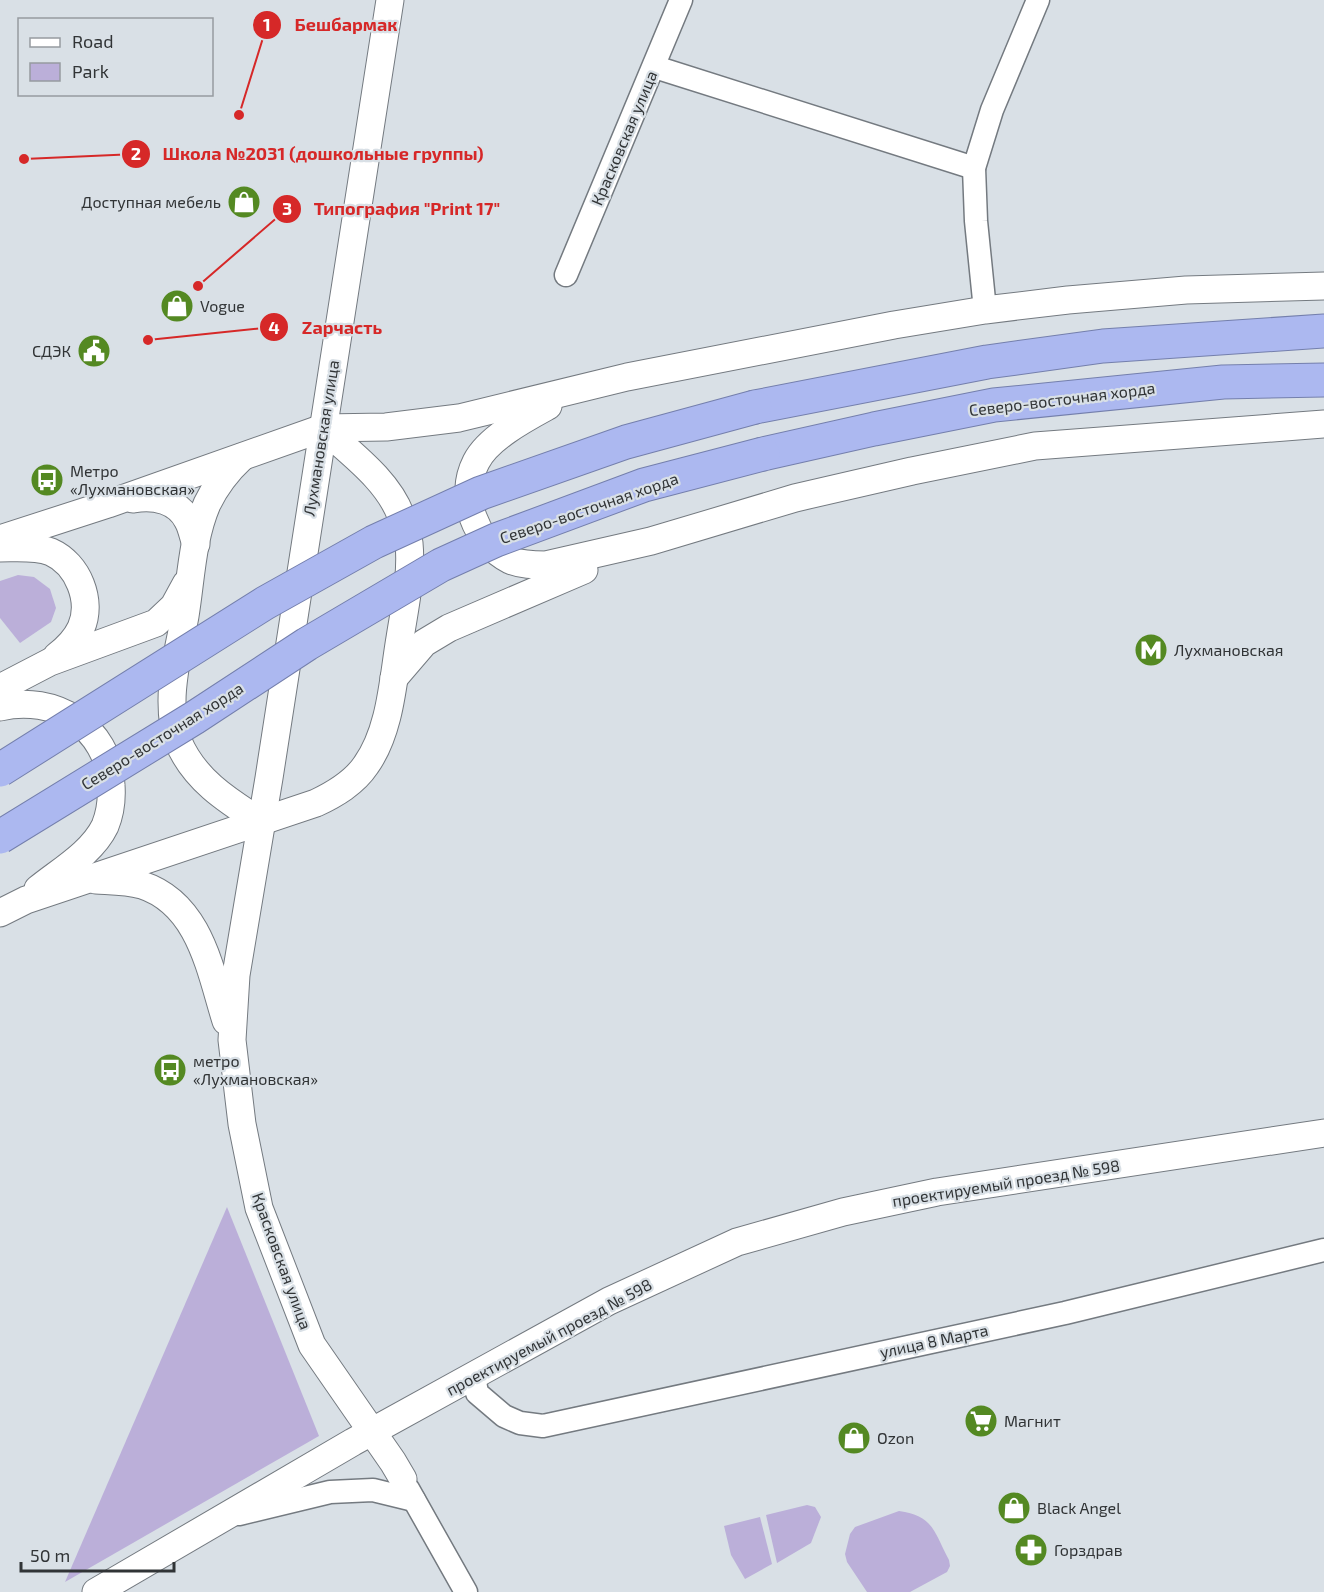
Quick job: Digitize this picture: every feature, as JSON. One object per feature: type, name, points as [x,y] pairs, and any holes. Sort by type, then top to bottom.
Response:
[{"type":"highway","points":[[0,770],[265,603],[374,542],[481,493],[626,442],[755,406],[1010,358],[1103,346],[1324,331]]},
{"type":"highway","name":"Северо-восточная хорда","points":[[0,837],[194,718],[307,644],[441,565],[496,540],[644,485],[763,454],[994,405],[1223,382],[1324,380]]},
{"type":"street","name":"Лухмановская улица","points":[[281,698],[390,0]]},
{"type":"street","name":"Красковская улица","points":[[566,275],[655,67],[681,0]]},
{"type":"street","points":[[985,310],[976,221],[974,168],[992,110],[1038,0]]},
{"type":"street","points":[[655,67],[974,168]]},
{"type":"street","points":[[0,540],[323,428],[386,427],[424,423],[491,411],[638,375],[894,325],[985,310],[1186,290],[1324,286]]},
{"type":"street","points":[[584,388],[535,413],[496,439],[476,462],[469,492],[470,509],[483,537],[511,560],[529,565],[546,565],[651,542],[795,498],[1035,446],[1324,424]]},
{"type":"street","points":[[0,914],[26,900],[325,799],[348,784],[366,766],[377,747],[385,721],[393,679],[410,573],[409,540],[400,514],[388,492],[323,428]]},
{"type":"street","points":[[242,457],[229,470],[208,502],[198,530],[172,699],[173,720],[177,739],[185,756],[201,778],[217,792],[261,822]]},
{"type":"street","points":[[108,504],[144,497],[164,500],[172,504],[188,520],[196,544]]},
{"type":"street","points":[[393,679],[424,643],[449,627],[651,542]]},
{"type":"street","points":[[0,548],[39,549],[52,553],[70,566],[83,590],[84,617],[81,628],[64,650],[50,662]]},
{"type":"street","points":[[0,688],[13,679],[50,662],[156,623],[174,606],[191,575]]},
{"type":"street","name":"Красковская улица","points":[[281,698],[236,975],[232,1040],[242,1124],[260,1208],[312,1345],[408,1489]]},
{"type":"street","points":[[0,707],[26,703],[41,705],[69,715],[83,724],[97,742],[108,763],[111,778],[109,811],[105,826],[96,840],[85,852],[26,900]]},
{"type":"street","points":[[86,879],[141,885],[166,897],[186,915],[206,955],[232,1040]]},
{"type":"street","name":"проектируемый проезд № 598","points":[[96,1592],[372,1432],[609,1301],[737,1242],[843,1212],[937,1192],[1324,1133]]},
{"type":"street","name":"улица 8 Марта","points":[[474,1376],[477,1393],[504,1416],[520,1423],[543,1426],[1065,1313],[1324,1250]]},
{"type":"street","points":[[223,1518],[330,1492],[408,1489],[466,1592]]},
{"type":"green space","points":[[18,575],[34,577],[50,589],[56,608],[51,622],[20,643],[0,618],[0,581]]},
{"type":"green space","points":[[227,1207],[319,1436],[65,1582]]},
{"type":"green space","points":[[807,1505],[815,1507],[821,1517],[811,1543],[777,1563],[766,1515]]},
{"type":"green space","points":[[899,1511],[911,1513],[932,1527],[950,1566],[947,1572],[910,1592],[867,1592],[847,1562],[845,1554],[850,1534],[855,1527]]},
{"type":"green space","points":[[760,1517],[772,1564],[745,1579],[731,1555],[724,1526]]},
{"type":"place","name":"Бешбармак","points":[[239,115]]},
{"type":"place","name":"Школа №2031 (дошкольные группы)","points":[[24,159]]},
{"type":"place","name":"Доступная мебель","points":[[244,202]]},
{"type":"place","name":"Типография \"Print 17\"","points":[[198,286]]},
{"type":"place","name":"Vogue","points":[[177,306]]},
{"type":"place","name":"Zapчасть","points":[[148,340]]},
{"type":"place","name":"СДЭК","points":[[94,351]]},
{"type":"place","name":"Метро «Лухмановская»","points":[[47,480]]},
{"type":"place","name":"Лухмановская","points":[[1151,650]]},
{"type":"place","name":"метро «Лухмановская»","points":[[170,1070]]},
{"type":"place","name":"Магнит","points":[[981,1421]]},
{"type":"place","name":"Ozon","points":[[854,1438]]},
{"type":"place","name":"Black Angel","points":[[1014,1508]]},
{"type":"place","name":"Горздрав","points":[[1031,1550]]}]
